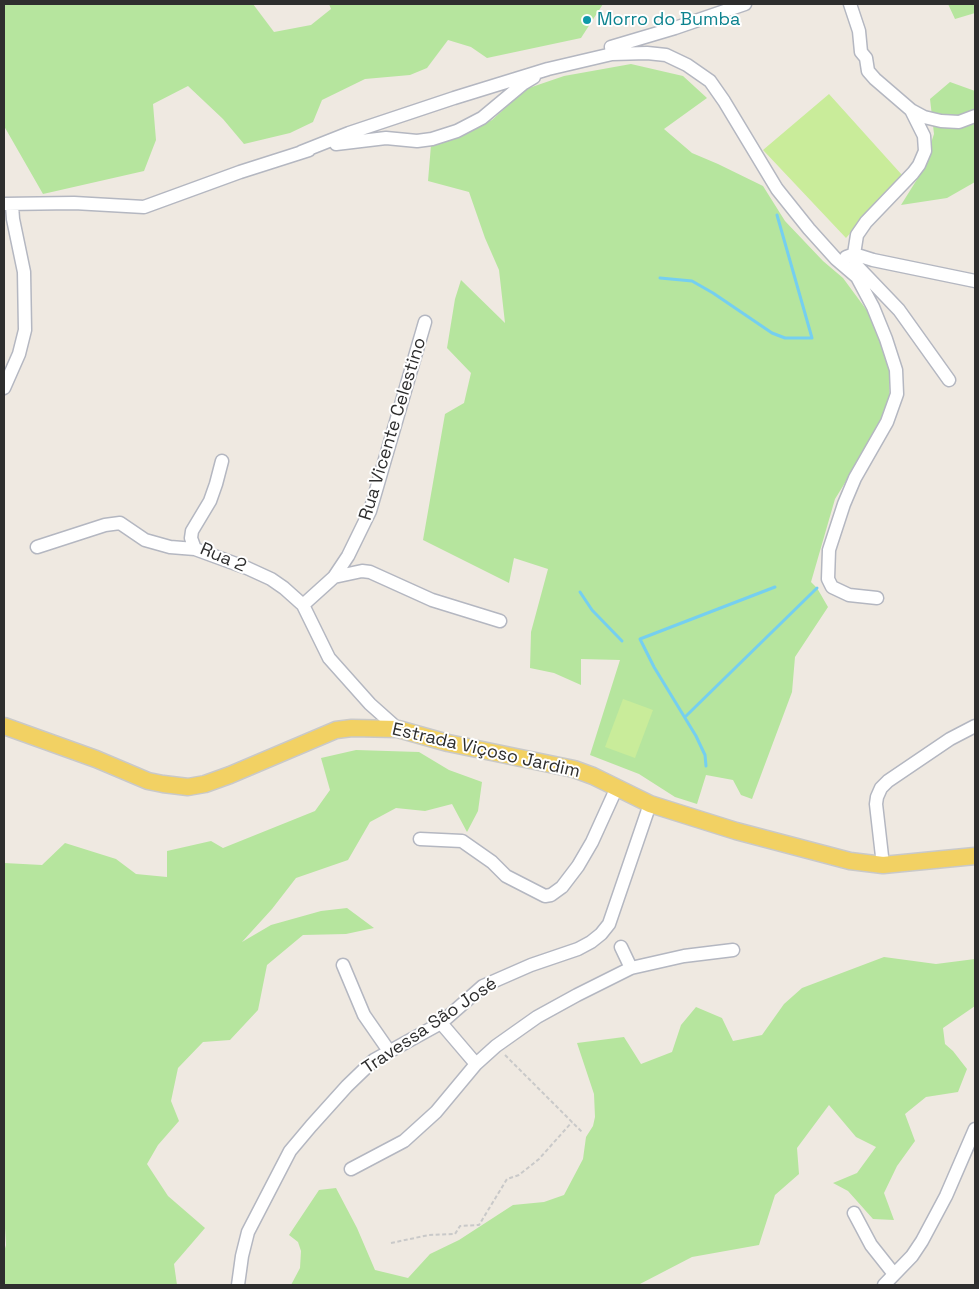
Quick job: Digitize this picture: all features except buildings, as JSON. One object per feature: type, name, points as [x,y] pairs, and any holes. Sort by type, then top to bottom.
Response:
[{"type":"main road","name":"Estrada Viçoso Jardim","points":[[4,726],[96,759],[148,781],[188,787],[230,776],[336,730],[352,728],[398,729],[448,743],[574,769],[617,787],[650,804],[850,861],[883,865],[975,856]]},
{"type":"street","points":[[612,54],[611,47],[745,4]]},
{"type":"street","points":[[850,4],[859,31],[861,52],[866,58],[868,71],[875,79],[911,110],[924,117],[941,121],[959,122],[975,116]]},
{"type":"street","points":[[4,388],[19,354],[25,330],[24,272],[13,219],[8,205],[74,203],[144,207],[358,130],[548,69],[612,54],[647,53],[666,55],[687,65],[710,81],[724,101],[776,189],[899,310],[949,380]]},
{"type":"street","points":[[301,152],[345,142],[386,138],[417,141],[432,139],[482,118],[524,83],[548,69]]},
{"type":"street","points":[[846,257],[866,222],[919,165],[924,151],[924,136],[911,110]]},
{"type":"street","points":[[846,257],[873,307],[886,339],[896,370],[897,394],[887,422],[855,478],[844,504],[829,550],[828,579],[832,587],[839,592],[878,598]]},
{"type":"street","points":[[846,257],[872,260],[975,281]]},
{"type":"street","name":"Rua Vicente Celestino","points":[[303,605],[334,577],[348,556],[370,511],[426,322]]},
{"type":"street","name":"Rua 2","points":[[222,461],[210,501],[192,531],[191,538],[195,549],[271,579],[303,605]]},
{"type":"street","points":[[37,547],[105,525],[120,523],[145,540],[170,547],[195,549]]},
{"type":"street","points":[[334,577],[362,571],[370,572],[432,600],[500,621]]},
{"type":"street","points":[[303,605],[329,658],[370,704],[398,729]]},
{"type":"street","points":[[883,865],[876,804],[881,788],[888,781],[950,739],[975,726]]},
{"type":"street","points":[[420,839],[462,841],[492,862],[506,876],[544,896],[552,895],[566,883],[578,866],[592,842],[617,787]]},
{"type":"street","name":"Travessa São José","points":[[238,1285],[248,1232],[258,1209],[290,1151],[347,1086],[374,1060],[441,1024],[483,986],[531,965],[578,949],[601,934],[609,924],[650,804]]},
{"type":"street","points":[[621,947],[632,968]]},
{"type":"street","points":[[351,1169],[404,1141],[417,1131],[436,1112],[476,1064],[496,1046],[537,1017],[577,994],[632,968],[684,956],[733,950]]},
{"type":"street","points":[[343,965],[364,1015],[389,1051]]},
{"type":"street","points":[[441,1024],[476,1064]]},
{"type":"street","points":[[884,1285],[912,1256],[922,1242],[946,1196],[975,1129]]},
{"type":"street","points":[[854,1213],[871,1245],[894,1274]]},
{"type":"path","points":[[496,1046],[582,1132]]},
{"type":"path","points":[[391,1243],[429,1235],[455,1234],[460,1226],[479,1225],[507,1178],[519,1175],[539,1159],[572,1122]]},
{"type":"green space","points":[[4,4],[253,4],[274,32],[311,25],[331,9],[329,4],[603,4],[581,38],[487,58],[471,47],[448,40],[427,68],[410,75],[365,79],[322,100],[313,122],[290,133],[244,144],[223,119],[188,86],[153,104],[156,140],[144,171],[43,194],[4,126]]},
{"type":"green space","points":[[948,4],[975,4],[975,13],[955,19]]},
{"type":"green space","points":[[631,64],[683,76],[707,98],[664,129],[692,153],[763,186],[785,221],[823,261],[843,278],[874,320],[889,369],[890,410],[835,499],[811,582],[817,588],[828,607],[795,657],[792,692],[752,799],[741,795],[733,780],[706,775],[697,804],[675,797],[639,774],[590,755],[620,660],[581,659],[581,685],[554,673],[530,668],[531,632],[548,569],[514,558],[509,583],[423,540],[445,414],[464,403],[471,373],[447,348],[455,299],[461,280],[505,323],[499,270],[485,238],[469,192],[428,181],[431,145],[492,120],[526,89],[564,76]]},
{"type":"green space","points":[[950,82],[975,91],[975,182],[947,198],[901,205],[921,173],[934,134],[930,99]]},
{"type":"green space","points":[[829,94],[902,175],[846,238],[763,150]]},
{"type":"green space","points":[[623,699],[653,710],[635,758],[605,747]]},
{"type":"green space","points":[[356,750],[419,752],[449,770],[482,782],[478,811],[467,832],[452,804],[425,811],[396,808],[370,822],[348,860],[296,878],[272,909],[242,942],[271,925],[321,911],[347,908],[374,928],[346,934],[303,935],[267,965],[258,1010],[230,1040],[203,1042],[178,1068],[171,1101],[179,1121],[158,1145],[147,1164],[168,1196],[205,1228],[174,1264],[177,1285],[4,1285],[4,1252],[6,1245],[4,1211],[4,863],[42,865],[65,843],[116,859],[136,874],[167,877],[167,851],[211,841],[223,848],[315,811],[330,790],[321,758]]},
{"type":"green space","points":[[884,957],[936,964],[975,959],[975,1006],[943,1028],[945,1044],[967,1069],[958,1092],[926,1097],[905,1114],[915,1141],[897,1166],[884,1193],[894,1220],[873,1219],[848,1191],[833,1183],[857,1173],[876,1147],[856,1137],[829,1105],[797,1148],[799,1174],[775,1195],[759,1245],[692,1257],[638,1285],[291,1285],[300,1268],[301,1251],[298,1242],[289,1235],[319,1190],[336,1188],[357,1228],[375,1270],[408,1278],[430,1254],[459,1240],[513,1205],[544,1202],[564,1195],[583,1159],[586,1137],[593,1126],[595,1117],[594,1094],[577,1043],[624,1037],[641,1064],[672,1052],[681,1025],[696,1007],[722,1018],[733,1041],[762,1035],[784,1004],[802,988]]},
{"type":"waterway","points":[[660,278],[692,281],[772,333],[785,338],[812,338],[777,215]]},
{"type":"waterway","points":[[706,766],[705,755],[696,736],[654,667],[640,639],[775,587]]},
{"type":"waterway","points":[[685,717],[817,588]]},
{"type":"waterway","points":[[580,592],[592,610],[622,641]]},
{"type":"place","name":"Morro do Bumba","points":[[587,20]]}]
